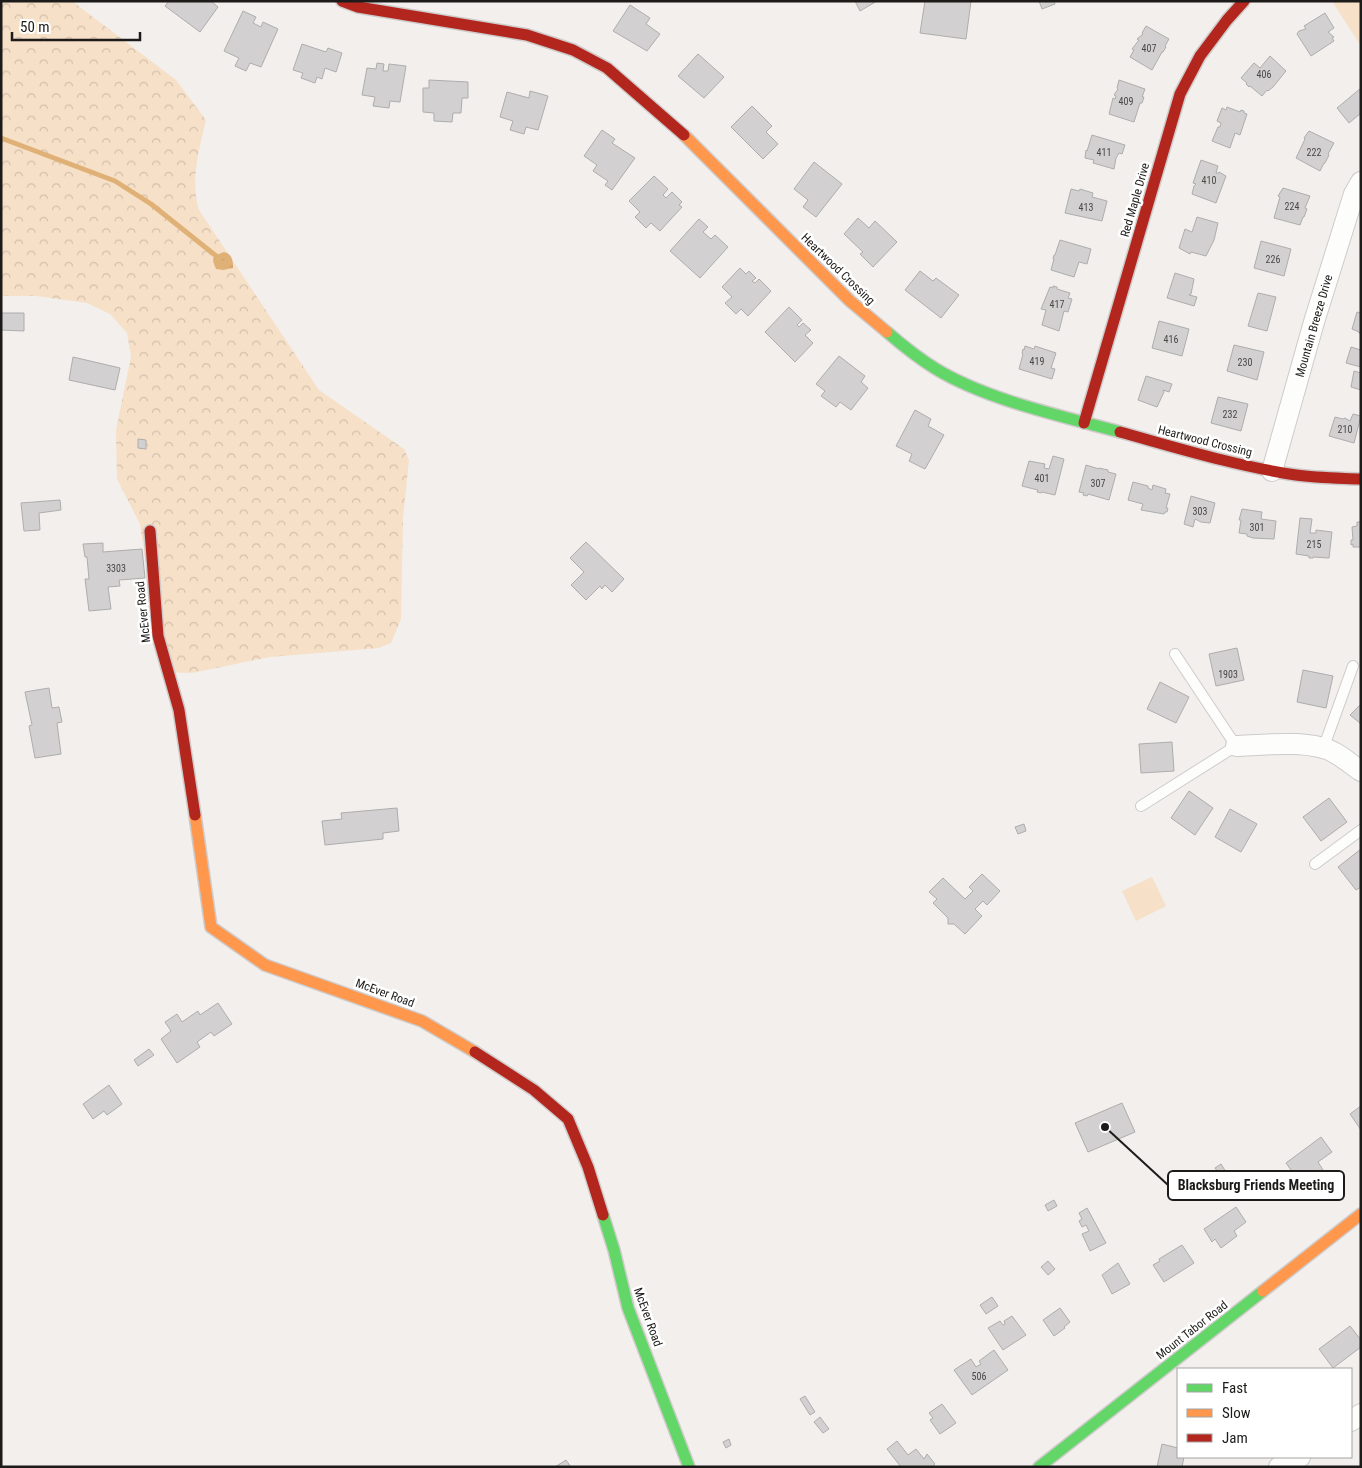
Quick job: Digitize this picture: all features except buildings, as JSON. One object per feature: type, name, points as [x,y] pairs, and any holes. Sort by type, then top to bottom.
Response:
[{"type":"street","name":"Heartwood Crossing","points":[[342,1],[399,14],[528,35],[573,50],[607,68],[682,133],[850,302],[904,346],[936,369],[977,389],[1084,423],[1230,462],[1272,471],[1321,478],[1361,479]]},
{"type":"street","name":"Red Maple Drive","points":[[1084,423],[1180,94],[1200,56],[1244,1]]},
{"type":"street","name":"Mountain Breeze Drive","points":[[1272,471],[1354,194],[1361,182]]},
{"type":"street","name":"McEver Road","points":[[150,531],[158,636],[179,710],[211,926],[265,965],[422,1021],[526,1085],[568,1119],[588,1167],[614,1250],[628,1308],[689,1467]]},
{"type":"street","points":[[1236,746],[1290,743],[1323,748],[1334,752],[1361,771]]},
{"type":"street","name":"Mount Tabor Road","points":[[1039,1467],[1361,1214]]},
{"type":"street","points":[[1279,1467],[1298,1458]]},
{"type":"lane","points":[[1141,806],[1236,746],[1175,654]]},
{"type":"lane","points":[[1323,748],[1353,666]]},
{"type":"lane","points":[[1315,864],[1361,830]]},
{"type":"green space","points":[[1,1],[72,1],[176,80],[206,120],[195,176],[196,199],[199,210],[319,390],[404,449],[409,460],[403,518],[401,619],[391,643],[379,648],[270,657],[192,673],[162,672],[140,524],[117,479],[116,430],[131,357],[127,333],[110,314],[87,303],[36,296],[1,296]]},
{"type":"green space","points":[[1332,1],[1361,1],[1361,46]]},
{"type":"green space","points":[[1152,877],[1166,906],[1136,921],[1122,891]]},
{"type":"water","points":[[224,252],[232,258],[233,268],[216,269],[213,261],[214,256]]},
{"type":"waterway","points":[[1,138],[115,181],[151,204],[220,259]]},
{"type":"traffic: fast","points":[[887,332],[936,369],[978,390],[1025,406],[1120,432]]},
{"type":"traffic: fast","points":[[603,1215],[614,1250],[628,1308],[689,1467]]},
{"type":"traffic: fast","points":[[1039,1467],[1263,1291]]},
{"type":"traffic: slow","points":[[684,135],[850,301],[887,332]]},
{"type":"traffic: slow","points":[[195,815],[211,927],[265,965],[422,1021],[475,1052]]},
{"type":"traffic: slow","points":[[1263,1291],[1361,1214]]},
{"type":"traffic: jam","points":[[342,1],[358,7],[527,35],[573,50],[607,68],[684,135]]},
{"type":"traffic: jam","points":[[1084,423],[1180,94],[1200,56],[1244,1]]},
{"type":"traffic: jam","points":[[1120,432],[1251,467],[1312,477],[1361,479]]},
{"type":"traffic: jam","points":[[150,531],[158,636],[179,710],[195,815]]},
{"type":"traffic: jam","points":[[475,1052],[534,1090],[568,1119],[588,1167],[603,1215]]},
{"type":"place","name":"Blacksburg Friends Meeting","points":[[1105,1127]]}]
